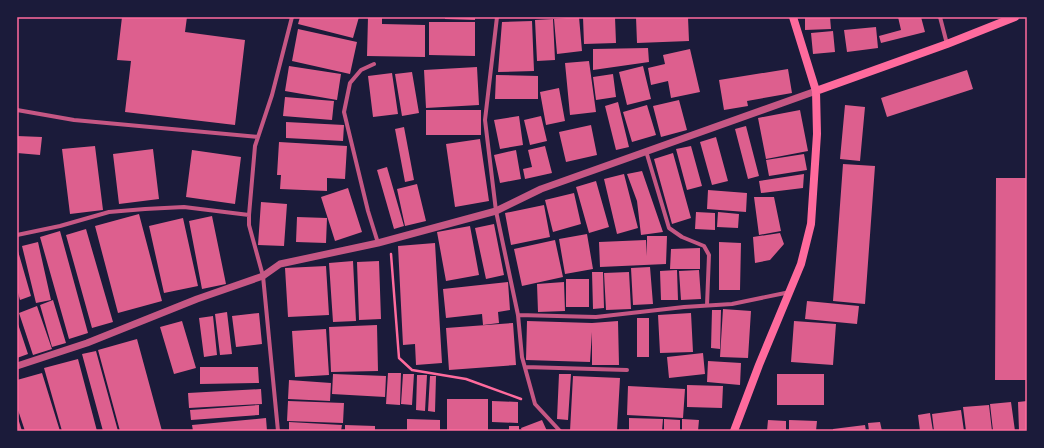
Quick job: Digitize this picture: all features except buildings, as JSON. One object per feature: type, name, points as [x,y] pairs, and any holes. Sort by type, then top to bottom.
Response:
[{"type":"main road","points":[[734,431],[759,365],[801,264],[811,224],[817,134],[816,91],[794,17]]},
{"type":"main road","points":[[816,91],[947,44],[1015,17]]},
{"type":"street","points":[[278,431],[263,276],[249,225],[255,146],[272,95],[292,17]]},
{"type":"street","points":[[497,17],[485,120],[496,210],[518,315],[522,356],[535,404],[560,431]]},
{"type":"street","points":[[940,17],[947,44]]},
{"type":"street","points":[[374,64],[361,70],[350,83],[344,112],[368,211],[378,243]]},
{"type":"street","points":[[17,366],[87,343],[197,299],[263,276],[280,264],[378,243],[496,210],[541,188],[816,91]]},
{"type":"street","points":[[17,110],[74,120],[258,138]]},
{"type":"street","points":[[646,151],[669,228],[682,238],[704,246],[709,255],[708,305]]},
{"type":"street","points":[[17,235],[60,226],[110,212],[138,209],[184,207],[250,215]]},
{"type":"street","points":[[518,315],[596,317],[708,305],[732,304],[790,292]]},
{"type":"street","points":[[525,367],[627,370]]},
{"type":"path","points":[[391,254],[399,358],[412,370],[466,379],[535,404]]}]
